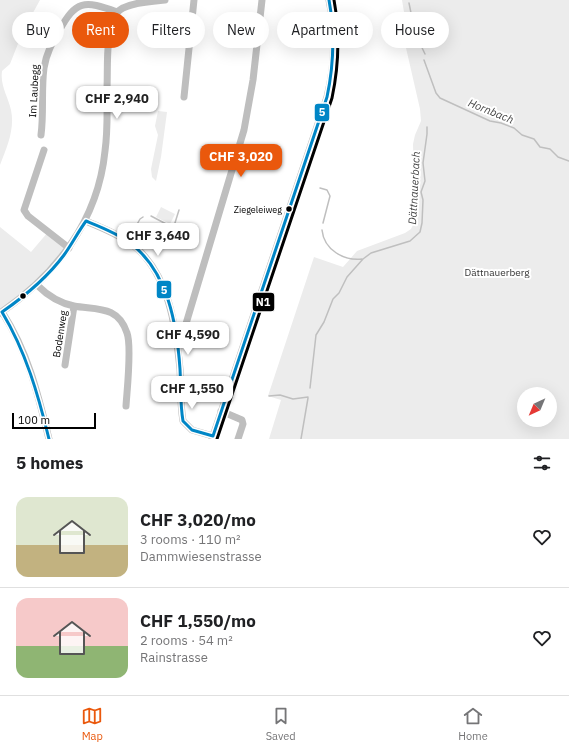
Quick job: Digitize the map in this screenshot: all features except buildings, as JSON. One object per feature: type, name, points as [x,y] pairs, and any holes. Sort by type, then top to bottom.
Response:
[{"type":"street","name":"Im Laubegg","points":[[41,135],[45,61],[50,46],[69,12],[78,4],[90,0],[101,2],[117,12]]},
{"type":"street","points":[[117,12],[123,8],[140,3],[165,0]]},
{"type":"street","points":[[184,96],[194,0]]},
{"type":"street","points":[[176,336],[185,328],[240,145],[253,80],[262,0]]},
{"type":"street","points":[[86,221],[132,244],[149,261],[160,280],[176,336],[184,421],[192,430],[213,438],[327,97],[334,58],[334,35],[329,0]]},
{"type":"street","points":[[49,439],[29,365],[15,334],[1,313],[37,285],[69,248],[86,221],[99,184],[104,159],[109,48]]},
{"type":"street","points":[[44,150],[24,210],[28,216],[69,248]]},
{"type":"street","points":[[37,285],[53,298],[74,306],[102,308],[110,312],[123,324],[128,333],[126,406]]},
{"type":"street","name":"Bodenweg","points":[[65,364],[74,306]]},
{"type":"street","points":[[221,411],[242,420],[243,424],[238,439]]},
{"type":"green space","points":[[0,0],[40,0],[33,12],[12,12],[12,48],[16,48],[10,64],[2,71],[2,81],[10,105],[12,124],[10,138],[0,165]]},
{"type":"green space","name":"Dättnauerberg","points":[[402,0],[569,0],[569,439],[269,439],[281,400],[268,396],[314,257],[343,267],[357,251],[405,233],[411,229],[415,221],[413,144],[421,121],[420,109],[406,48],[449,48],[449,12],[404,12]]},
{"type":"green space","points":[[158,111],[167,112],[156,181],[152,177],[151,169],[158,135],[155,126]]},
{"type":"green space","points":[[161,207],[175,214],[170,224],[156,217]]},
{"type":"green space","points":[[0,227],[31,252],[48,232],[69,248],[63,256],[0,313]]},
{"type":"waterway","name":"Hornbach","points":[[409,3],[415,33],[425,54]]},
{"type":"waterway","name":"Hornbach","points":[[424,60],[436,93],[440,98],[490,121],[514,128],[522,135],[534,139],[540,147],[550,149],[558,157],[569,161]]},
{"type":"waterway","name":"Dättnauerbach","points":[[310,388],[316,335],[324,322],[333,299],[339,293],[347,277],[363,259],[371,253],[410,241],[420,232],[423,200],[421,192],[425,181],[423,163],[427,127]]},
{"type":"waterway","points":[[320,188],[327,190],[330,196],[323,223]]},
{"type":"waterway","points":[[151,216],[172,227],[174,226],[179,210]]},
{"type":"waterway","points":[[131,235],[140,219],[143,217]]},
{"type":"waterway","points":[[322,230],[327,243],[336,253],[348,258],[362,259]]},
{"type":"waterway","points":[[269,396],[280,395],[293,399],[308,397]]},
{"type":"waterway","name":"Dättnauerbach","points":[[301,439],[308,398]]},
{"type":"transit line","name":"5","points":[[213,436],[327,97],[333,48],[329,0]]},
{"type":"transit line","name":"N1","points":[[217,439],[332,98],[338,49],[334,0]]},
{"type":"transit line","name":"5","points":[[86,221],[109,230],[125,239],[143,255],[153,268],[162,284],[173,317],[179,352],[181,408],[183,421],[192,430],[213,436]]},
{"type":"transit line","name":"5","points":[[2,312],[43,279],[64,255],[86,221]]},
{"type":"transit line","name":"5","points":[[2,312],[25,358],[49,439]]},
{"type":"place","name":"Ziegeleiweg","points":[[289,209]]}]
